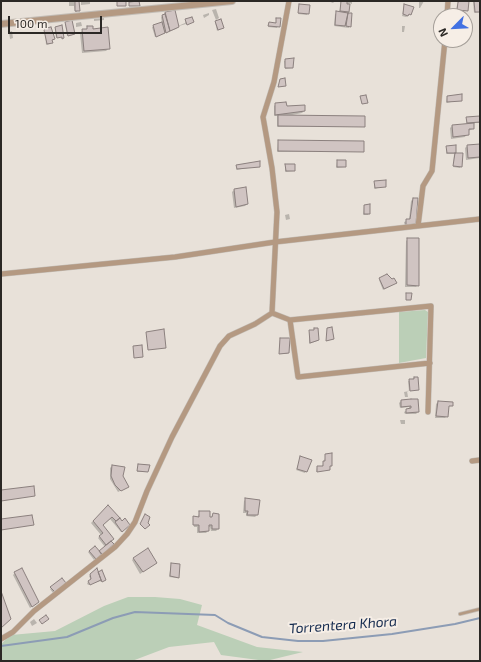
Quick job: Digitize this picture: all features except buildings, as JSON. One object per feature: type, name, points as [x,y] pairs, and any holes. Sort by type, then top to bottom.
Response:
[{"type":"street","points":[[1,24],[232,1]]},
{"type":"street","points":[[272,313],[276,205],[272,168],[263,117],[274,82],[289,1]]},
{"type":"street","points":[[418,226],[423,186],[432,171],[444,48]]},
{"type":"street","points":[[1,274],[175,257],[275,242],[480,220]]},
{"type":"street","points":[[272,313],[290,320],[431,306],[428,412]]},
{"type":"street","points":[[1,639],[13,632],[34,611],[115,547],[127,534],[135,522],[147,491],[172,437],[220,346],[228,336],[255,324],[272,313]]},
{"type":"street","points":[[290,320],[298,378],[430,363]]},
{"type":"street","points":[[472,460],[480,460]]},
{"type":"lane","points":[[460,614],[480,609]]},
{"type":"green space","points":[[425,310],[428,312],[426,358],[399,363],[399,312]]},
{"type":"green space","points":[[128,597],[180,599],[202,605],[197,625],[257,647],[303,652],[266,661],[221,655],[214,642],[169,647],[132,661],[1,661],[1,644],[11,635],[55,631],[104,606]]},
{"type":"waterway","name":"Torrentera Khora","points":[[1,646],[67,637],[113,618],[135,612],[215,615],[228,623],[262,637],[298,641],[323,641],[392,634],[455,624],[480,618]]}]
